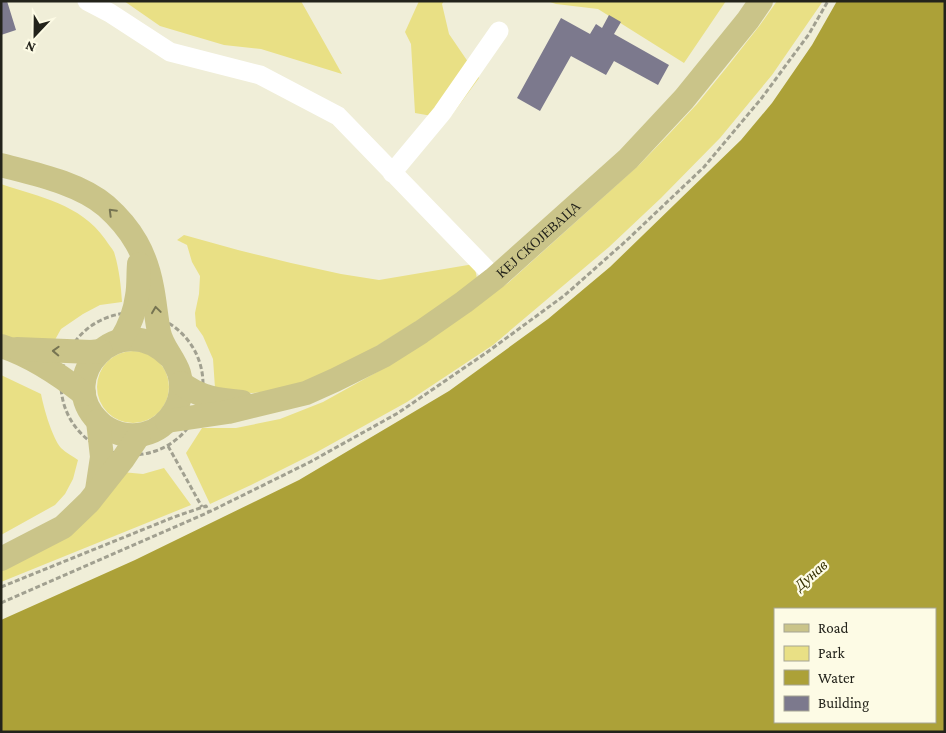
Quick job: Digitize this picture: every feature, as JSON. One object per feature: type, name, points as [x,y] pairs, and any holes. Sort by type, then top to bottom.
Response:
[{"type":"main road","name":"КЕЈ СКОЈЕВАЦА","points":[[167,421],[200,406],[228,412],[306,393],[383,356],[464,302],[495,278],[628,159],[684,99],[748,20],[761,1]]},
{"type":"main road","points":[[1,165],[45,177],[76,188],[97,199],[107,207],[133,236],[148,269],[159,333],[169,356]]},
{"type":"main road","points":[[6,347],[91,352],[111,346],[131,339],[142,340],[162,348],[175,364],[179,373],[181,394],[174,413],[159,428],[139,435],[117,433],[107,428],[91,413],[84,394],[85,380],[93,359],[111,346],[128,328],[134,313],[141,250]]},
{"type":"main road","points":[[6,347],[62,377],[84,394]]},
{"type":"main road","points":[[181,383],[189,389],[200,406]]},
{"type":"main road","points":[[97,491],[102,457],[98,421]]},
{"type":"main road","points":[[1,560],[63,527],[89,502],[126,455],[139,435]]},
{"type":"lane","points":[[87,1],[110,13],[170,52],[260,75],[338,116],[495,278]]},
{"type":"lane","points":[[392,173],[442,113],[499,30]]},
{"type":"path","points":[[1,603],[209,512],[310,462],[398,413],[486,353],[565,295],[626,241],[704,167],[761,99],[809,34],[828,1]]},
{"type":"path","points":[[134,313],[157,317],[169,323],[183,334],[193,347],[200,362],[204,379],[200,406],[184,433],[168,446],[148,454],[126,455],[101,448],[87,439],[76,427],[67,412],[62,396],[62,377],[69,351],[80,336],[93,325],[109,317],[134,313]]},
{"type":"path","points":[[168,446],[204,507],[209,512]]},
{"type":"path","points":[[1,587],[174,517],[204,507]]},
{"type":"green space","points":[[124,1],[301,1],[342,74],[261,49],[224,45],[160,26]]},
{"type":"green space","points":[[419,1],[444,1],[442,4],[449,34],[479,78],[449,119],[415,113],[411,44],[405,32]]},
{"type":"green space","points":[[547,1],[726,1],[684,63],[598,9],[556,4]]},
{"type":"green space","points":[[777,1],[823,1],[772,75],[720,138],[609,247],[493,345],[407,402],[317,452],[210,504],[186,453],[202,428],[236,428],[280,419],[323,402],[386,367],[508,283],[640,164],[669,134],[697,104]]},
{"type":"green space","points":[[1,184],[58,203],[84,217],[95,227],[114,252],[120,277],[122,302],[100,305],[83,314],[61,329],[51,347],[1,338]]},
{"type":"green space","points":[[184,235],[291,263],[379,280],[474,264],[478,283],[327,377],[279,391],[251,393],[215,388],[213,359],[203,336],[196,326],[195,313],[200,276],[192,262],[187,245],[177,240]]},
{"type":"green space","points":[[133,351],[147,354],[159,361],[166,373],[169,387],[166,401],[159,413],[147,420],[133,423],[119,420],[107,413],[100,401],[97,387],[100,373],[107,361],[119,354]]},
{"type":"green space","points":[[1,375],[41,394],[54,437],[63,450],[78,460],[73,479],[65,494],[55,505],[1,535]]},
{"type":"green space","points":[[164,468],[191,505],[1,582],[1,564],[122,472],[143,474]]},
{"type":"water","name":"Дунав","points":[[837,1],[945,1],[945,732],[1,732],[1,620],[135,560],[299,480],[449,391],[548,319],[610,267],[741,140],[772,103],[812,45]]},
{"type":"building","points":[[1,1],[7,1],[16,30],[1,35]]},
{"type":"building","points":[[609,15],[621,22],[614,34],[669,65],[658,85],[614,61],[606,75],[571,56],[540,111],[517,98],[561,18],[590,34],[596,24],[602,28]]}]
